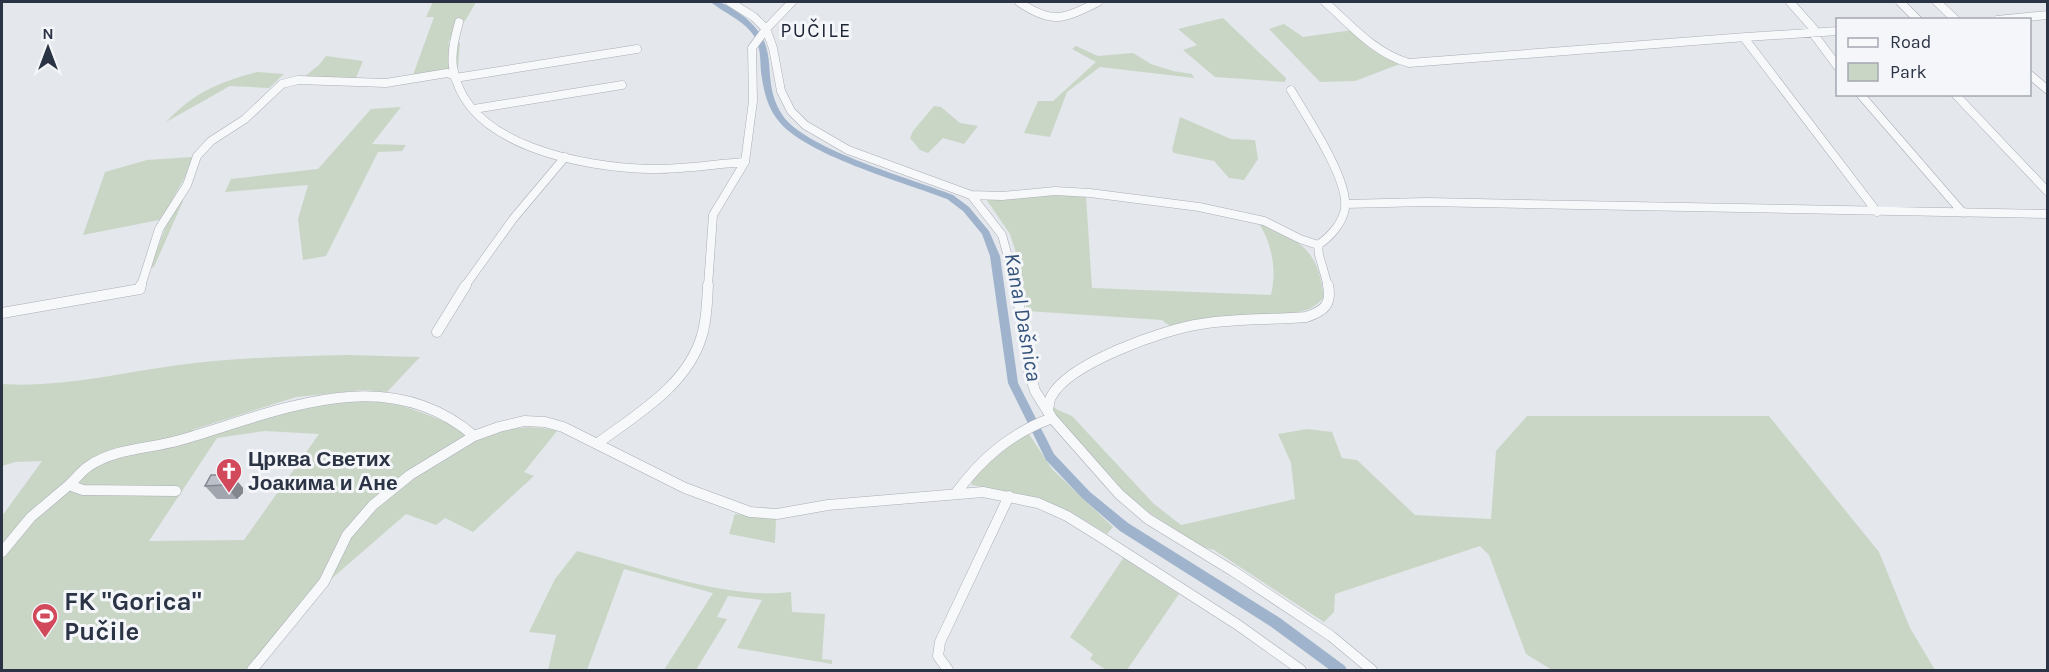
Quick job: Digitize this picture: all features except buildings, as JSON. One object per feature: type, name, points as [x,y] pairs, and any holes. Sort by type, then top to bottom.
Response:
[{"type":"street","points":[[730,2],[754,17],[765,31],[773,48],[776,77],[783,98],[801,123],[835,144],[972,195],[1002,196],[1055,191],[1090,193],[1199,207],[1264,221],[1300,240],[1318,246]]},
{"type":"street","points":[[598,443],[654,401],[680,377],[702,336],[713,215],[745,162],[753,101],[752,48],[792,2]]},
{"type":"street","points":[[1019,2],[1039,16],[1051,20],[1068,16],[1098,2]]},
{"type":"street","points":[[1325,2],[1392,58],[1409,63],[1836,31]]},
{"type":"street","points":[[1790,2],[1814,29],[1812,32],[1836,64]]},
{"type":"street","points":[[1900,2],[1916,18]]},
{"type":"street","points":[[1937,2],[1954,18]]},
{"type":"street","points":[[2017,18],[2048,15]]},
{"type":"street","points":[[459,22],[451,46],[454,76],[474,109],[507,138],[523,146],[601,164],[651,169],[745,162]]},
{"type":"street","points":[[1746,37],[1764,66],[1878,212]]},
{"type":"street","points":[[2,313],[140,289],[159,229],[187,185],[197,156],[211,141],[245,119],[282,84],[298,80],[387,83],[447,73],[454,76],[637,49]]},
{"type":"street","points":[[2031,76],[2048,90]]},
{"type":"street","points":[[474,109],[622,85]]},
{"type":"street","points":[[1048,416],[1052,396],[1065,380],[1103,357],[1153,336],[1187,326],[1316,315],[1326,308],[1331,299],[1330,288],[1317,256],[1318,246],[1338,223],[1345,204],[1330,160],[1291,90]]},
{"type":"street","points":[[1862,96],[1963,213]]},
{"type":"street","points":[[1957,96],[2048,192]]},
{"type":"street","points":[[437,332],[456,297],[537,188],[565,157]]},
{"type":"street","points":[[972,195],[1002,235],[1016,285],[1029,370],[1035,391],[1048,416],[1119,494],[1149,519],[1233,571],[1348,648],[1372,670]]},
{"type":"street","points":[[1345,204],[1426,202],[2048,214]]},
{"type":"street","points":[[2,552],[31,518],[90,465],[104,459],[180,440],[265,410],[324,397],[352,395],[401,400],[461,423],[474,436]]},
{"type":"street","points":[[956,493],[970,474],[1021,429],[1048,416]]},
{"type":"street","points":[[252,670],[324,582],[347,535],[373,505],[411,475],[474,436],[524,421],[545,422],[598,443],[628,461],[685,488],[750,512],[777,514],[828,505],[983,492],[1038,503],[1067,516],[1238,625],[1301,670]]},
{"type":"street","points":[[69,485],[83,489],[176,491]]},
{"type":"street","points":[[948,670],[938,656],[940,642],[1009,496]]},
{"type":"green space","points":[[433,2],[476,2],[465,21],[457,22],[448,44],[460,43],[458,67],[413,75],[434,17],[426,17]]},
{"type":"green space","points":[[1223,18],[1286,78],[1285,82],[1215,77],[1183,50],[1197,45],[1178,29]]},
{"type":"green space","points":[[1284,24],[1303,37],[1353,30],[1400,64],[1355,81],[1320,82],[1269,29]]},
{"type":"green space","points":[[1076,46],[1098,56],[1133,53],[1151,64],[1192,74],[1194,78],[1100,67],[1067,92],[1050,137],[1024,133],[1038,101],[1053,101],[1096,62],[1072,49]]},
{"type":"green space","points":[[326,56],[363,61],[355,80],[305,76]]},
{"type":"green space","points":[[257,72],[284,74],[269,88],[230,86],[166,122],[187,103],[207,90]]},
{"type":"green space","points":[[934,106],[941,107],[960,123],[978,126],[964,144],[943,138],[928,153],[920,150],[910,138]]},
{"type":"green space","points":[[401,107],[372,144],[406,145],[402,151],[378,152],[326,256],[303,260],[298,219],[308,185],[225,192],[231,179],[318,169],[371,109]]},
{"type":"green space","points":[[1180,117],[1231,139],[1255,140],[1258,159],[1244,180],[1229,178],[1214,161],[1174,153],[1172,150]]},
{"type":"green space","points":[[192,157],[186,175],[171,202],[183,201],[154,267],[150,268],[169,218],[83,235],[105,172],[147,160]]},
{"type":"green space","points":[[1061,194],[1086,196],[1092,288],[1271,295],[1272,257],[1267,239],[1258,222],[1296,241],[1304,248],[1317,267],[1324,297],[1313,307],[1290,314],[1170,326],[1162,320],[1027,311],[1020,265],[1010,234],[986,199]]},
{"type":"green space","points":[[347,355],[420,357],[387,392],[363,390],[296,397],[192,430],[212,433],[254,417],[338,400],[376,401],[403,406],[447,422],[464,432],[472,442],[524,427],[557,431],[524,472],[534,476],[473,532],[445,518],[436,525],[406,514],[330,580],[322,577],[246,670],[2,670],[2,516],[42,461],[15,462],[2,466],[2,384],[68,382],[220,361]],"holes":[[[265,431],[319,434],[244,540],[149,541],[217,438]]]},
{"type":"green space","points":[[1053,405],[1056,409],[1072,416],[1154,504],[1181,525],[1295,499],[1291,463],[1278,434],[1307,429],[1332,432],[1342,458],[1357,460],[1415,515],[1491,519],[1496,451],[1527,416],[1769,416],[1879,552],[1910,628],[1935,670],[1552,670],[1526,654],[1489,555],[1480,546],[1335,594],[1334,612],[1324,622],[1214,550],[1203,547],[1137,505],[1056,417],[1052,412]]},
{"type":"green space","points":[[1027,431],[1052,469],[1113,527],[1107,534],[1072,513],[1039,498],[972,485],[971,481],[1002,449]]},
{"type":"green space","points":[[735,514],[776,518],[775,543],[729,534]]},
{"type":"green space","points":[[577,551],[711,587],[766,593],[791,592],[792,612],[825,614],[822,659],[832,660],[832,664],[737,648],[762,600],[728,596],[717,617],[727,619],[696,670],[664,670],[713,593],[624,569],[587,670],[548,670],[556,635],[529,632],[555,579]]},
{"type":"green space","points":[[1124,557],[1179,594],[1127,670],[1106,670],[1090,659],[1093,654],[1070,637]]},
{"type":"waterway","name":"Kanal Dašnica","points":[[715,2],[742,19],[759,36],[764,51],[771,98],[781,119],[793,131],[859,164],[950,197],[966,209],[986,233],[995,256],[1013,383],[1050,457],[1086,495],[1124,527],[1275,622],[1340,670]]},
{"type":"place","name":"Црква Светих Јоакима и Ане","points":[[229,494]]},
{"type":"place","name":"FK \"Gorica\" Pučile","points":[[45,639]]},
{"type":"district","name":"PUČILE","points":[[816,30]]}]
